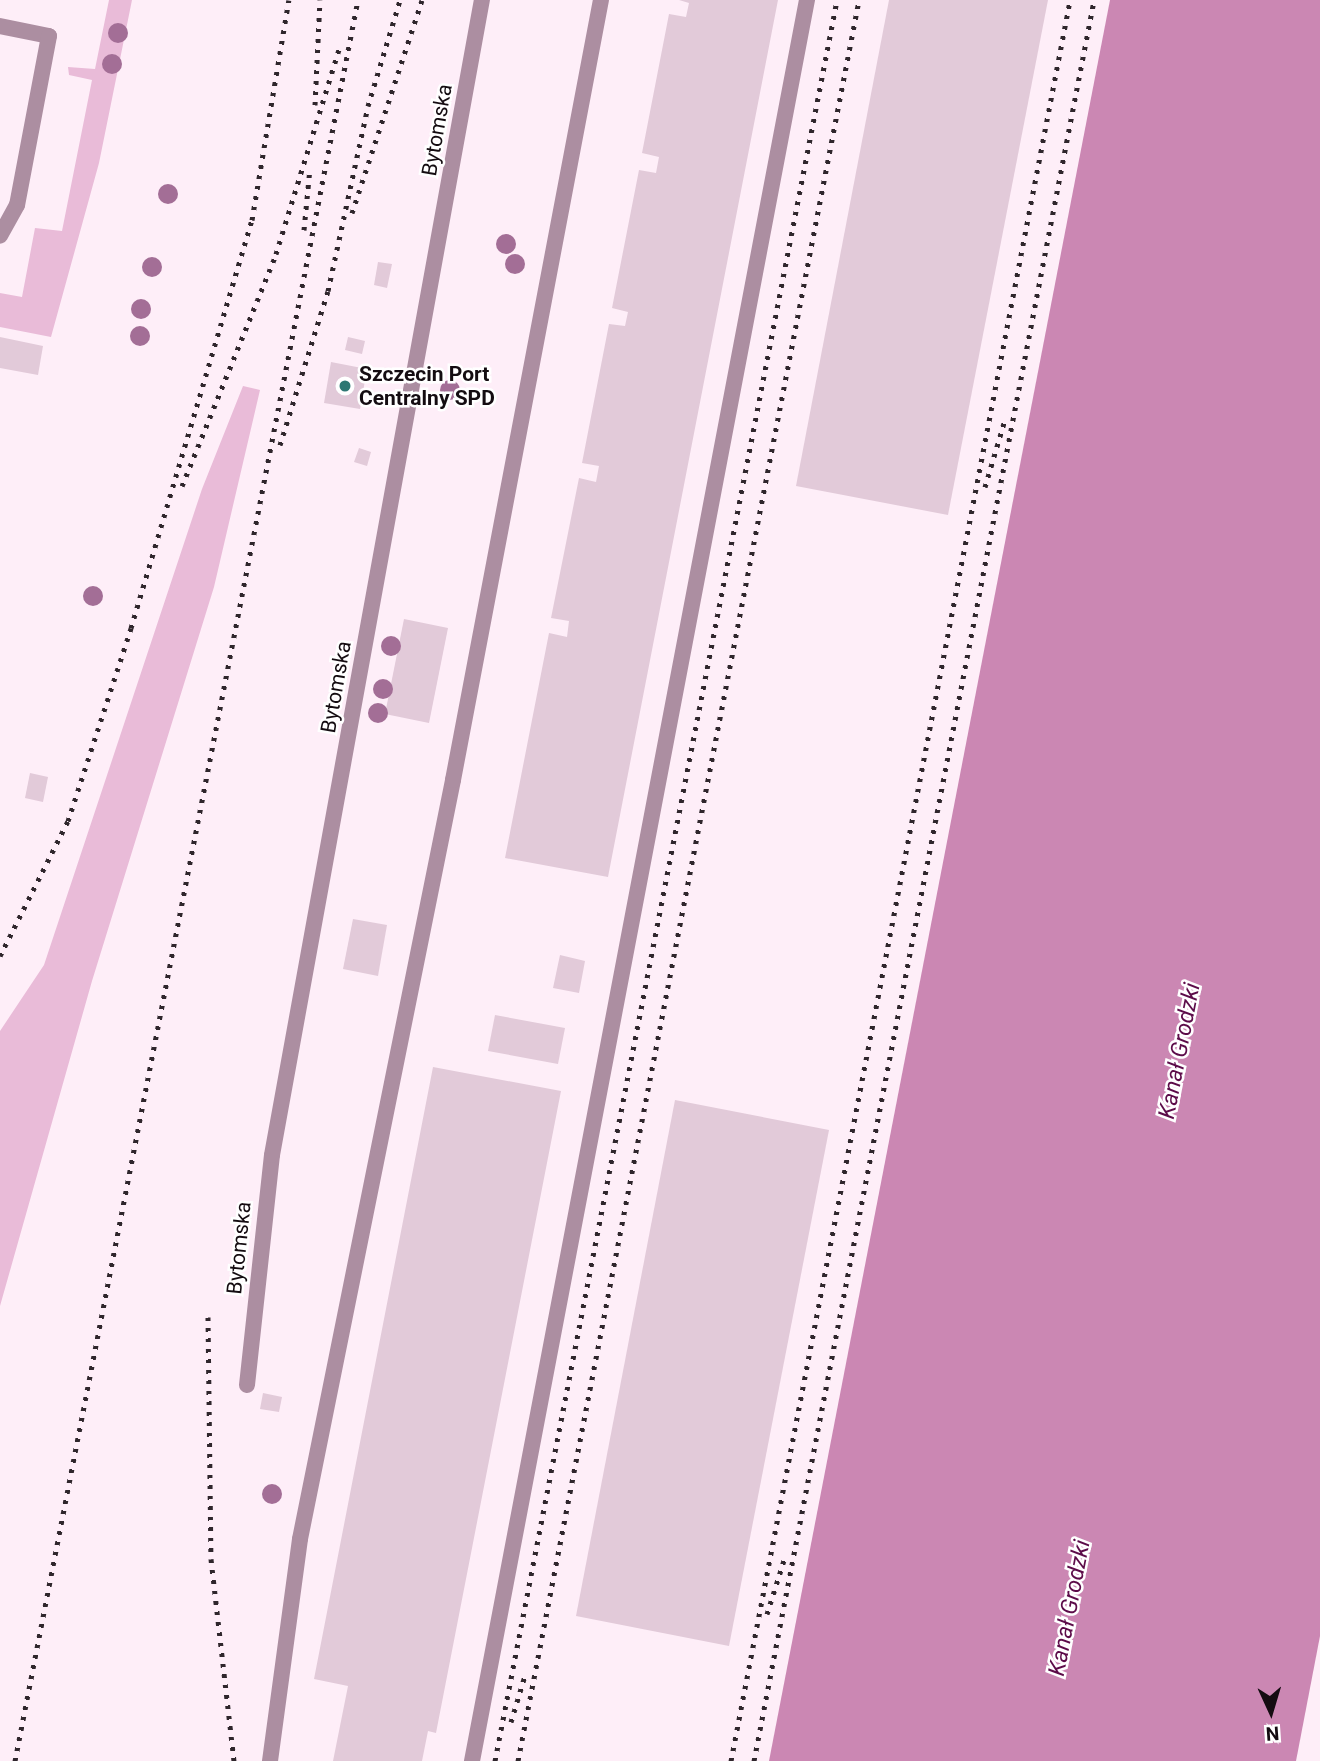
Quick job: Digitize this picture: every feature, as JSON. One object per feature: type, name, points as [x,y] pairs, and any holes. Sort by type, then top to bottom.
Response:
[{"type":"lane","name":"Bytomska","points":[[247,1385],[272,1155],[482,0]]},
{"type":"lane","points":[[270,1761],[300,1539],[453,780],[601,0]]},
{"type":"lane","points":[[472,1761],[807,0]]},
{"type":"lane","points":[[0,26],[49,36],[17,205],[0,236]]},
{"type":"shaded area","points":[[109,0],[132,0],[99,163],[51,337],[0,327],[0,293],[22,297],[35,228],[62,231],[92,80],[69,75],[68,67],[95,69]]},
{"type":"shaded area","points":[[243,386],[260,390],[214,587],[92,981],[0,1306],[0,1031],[44,965],[202,489]]},
{"type":"water","name":"Kanał Grodzki","points":[[1110,0],[1320,0],[1320,1636],[1296,1761],[769,1761]]},
{"type":"building","points":[[679,0],[778,0],[608,877],[505,858],[549,633],[567,637],[569,621],[551,618],[579,478],[596,482],[599,466],[582,463],[609,324],[625,326],[628,312],[612,308],[639,170],[656,173],[659,157],[642,153],[669,14],[686,17],[689,3]]},
{"type":"building","points":[[889,0],[1048,0],[948,515],[796,486]]},
{"type":"building","points":[[378,262],[392,264],[387,288],[374,285]]},
{"type":"building","points":[[0,337],[43,346],[38,375],[0,368]]},
{"type":"building","points":[[348,337],[365,341],[362,354],[345,350]]},
{"type":"building","name":"Szczecin Port Centralny SPD","points":[[331,362],[367,369],[360,409],[324,403]]},
{"type":"building","points":[[359,448],[371,452],[367,466],[354,462]]},
{"type":"building","points":[[404,619],[448,628],[429,723],[385,714]]},
{"type":"building","points":[[30,773],[48,777],[43,802],[25,798]]},
{"type":"building","points":[[353,919],[387,925],[378,976],[343,969]]},
{"type":"building","points":[[560,955],[585,961],[579,993],[553,988]]},
{"type":"building","points":[[495,1015],[565,1028],[558,1064],[488,1051]]},
{"type":"building","points":[[433,1067],[561,1091],[436,1733],[428,1731],[422,1761],[333,1761],[348,1686],[314,1679]]},
{"type":"building","points":[[675,1100],[829,1130],[729,1646],[576,1616]]},
{"type":"building","points":[[263,1393],[282,1397],[279,1412],[260,1409]]},
{"type":"railway","points":[[0,956],[68,821],[131,628],[252,220],[289,0]]},
{"type":"railway","points":[[315,105],[320,0]]},
{"type":"railway","points":[[15,1761],[358,0]]},
{"type":"railway","points":[[280,445],[328,291],[368,106],[400,0]]},
{"type":"railway","points":[[352,213],[422,0]]},
{"type":"railway","points":[[495,1761],[837,0]]},
{"type":"railway","points":[[518,1761],[859,0]]},
{"type":"railway","points":[[731,1761],[1070,0]]},
{"type":"railway","points":[[754,1761],[1094,0]]},
{"type":"railway","points":[[182,486],[276,254],[339,49]]},
{"type":"railway","points":[[304,230],[310,168]]},
{"type":"railway","points":[[985,487],[1004,423]]},
{"type":"railway","points":[[208,1317],[211,1559],[234,1761]]},
{"type":"railway","points":[[767,1614],[784,1560]]},
{"type":"railway","points":[[511,1722],[526,1672]]},
{"type":"place","name":"Szczecin Port Centralny SPD","points":[[345,386]]}]
